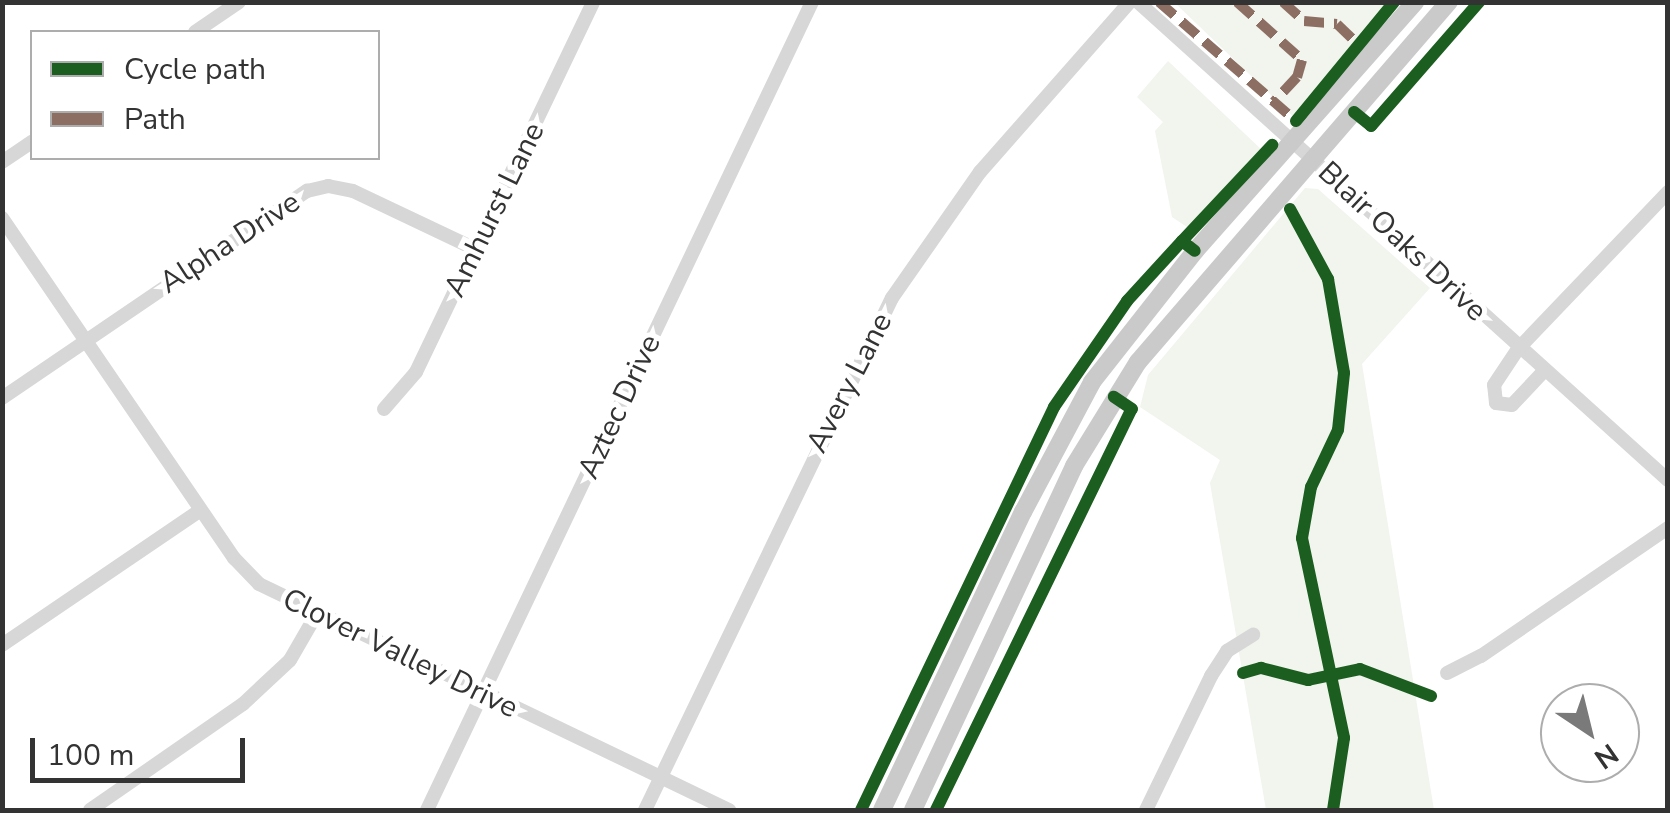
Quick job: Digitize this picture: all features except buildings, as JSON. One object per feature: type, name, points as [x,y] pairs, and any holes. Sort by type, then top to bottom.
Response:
[{"type":"main road","points":[[882,810],[1092,382],[1127,332],[1415,2]]},
{"type":"main road","points":[[913,810],[1094,429],[1165,326],[1449,2]]},
{"type":"street","points":[[197,30],[239,2]]},
{"type":"street","name":"Amhurst Lane","points":[[384,409],[416,372],[593,2]]},
{"type":"street","name":"Aztec Drive","points":[[427,810],[812,2]]},
{"type":"street","name":"Avery Lane","points":[[644,810],[892,298],[980,172],[1130,2]]},
{"type":"street","name":"Blair Oaks Drive","points":[[1138,2],[1312,157],[1518,350],[1668,480]]},
{"type":"street","points":[[2,162],[30,143]]},
{"type":"street","name":"Alpha Drive","points":[[2,398],[269,215],[328,186],[374,200],[475,249]]},
{"type":"street","points":[[1543,372],[1512,405],[1496,404],[1494,385],[1518,350],[1668,192]]},
{"type":"street","name":"Clover Valley Drive","points":[[2,218],[201,510],[260,584],[316,615],[729,810]]},
{"type":"street","points":[[2,645],[201,510]]},
{"type":"street","points":[[1447,672],[1482,656],[1668,528]]},
{"type":"street","points":[[90,810],[243,704],[290,660],[316,615]]},
{"type":"street","points":[[1146,810],[1211,676],[1227,650],[1253,635]]},
{"type":"shaded area","points":[[1175,3],[1400,3],[1300,123]]},
{"type":"shaded area","points":[[1168,61],[1263,151],[1193,231],[1172,217],[1155,131],[1163,122],[1137,97]]},
{"type":"shaded area","points":[[1305,188],[1318,189],[1430,288],[1362,364],[1434,810],[1266,810],[1210,483],[1220,460],[1140,407],[1148,375]]},
{"type":"marked path","points":[[1159,2],[1296,121],[1303,114]]},
{"type":"marked path","points":[[1237,2],[1302,60],[1297,77],[1274,102]]},
{"type":"marked path","points":[[1283,2],[1304,21],[1337,24],[1361,47]]},
{"type":"cycle path","points":[[1296,121],[1394,2]]},
{"type":"cycle path","points":[[1354,112],[1371,126],[1479,2]]},
{"type":"cycle path","points":[[1182,241],[1272,145]]},
{"type":"cycle path","points":[[1290,209],[1328,279],[1344,373],[1338,430],[1311,487],[1302,538],[1344,738],[1333,810]]},
{"type":"cycle path","points":[[861,810],[1054,407],[1127,301],[1182,241],[1195,251]]},
{"type":"cycle path","points":[[936,810],[1132,409],[1114,397]]},
{"type":"cycle path","points":[[1243,673],[1261,668],[1308,680],[1360,669],[1431,696]]}]
